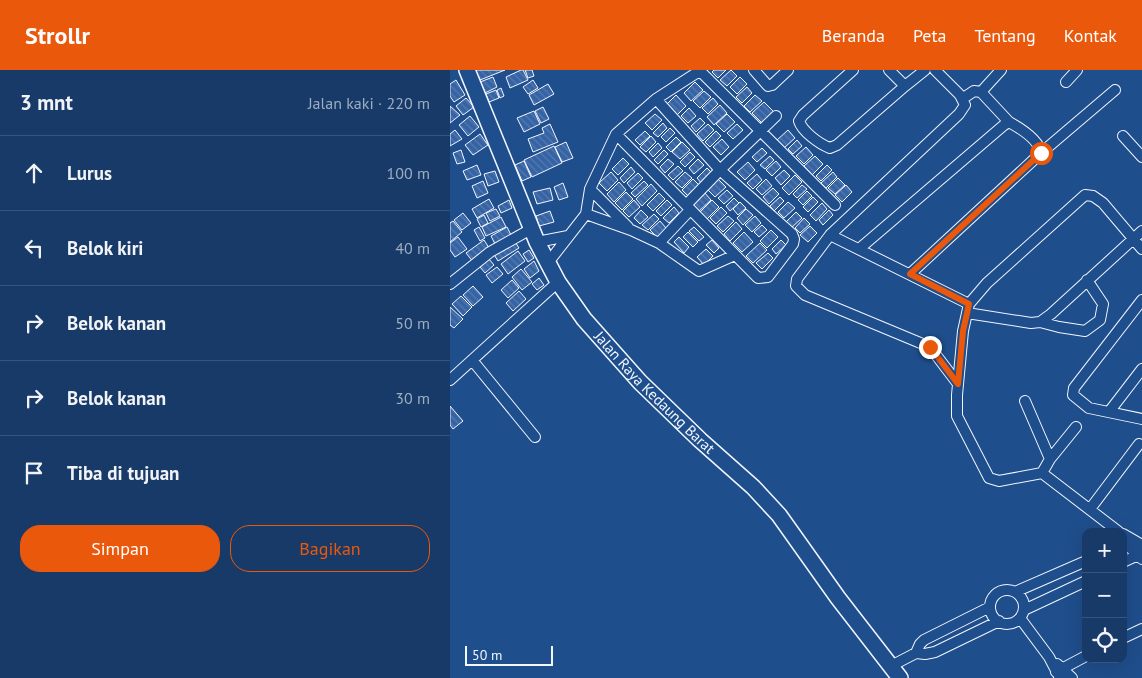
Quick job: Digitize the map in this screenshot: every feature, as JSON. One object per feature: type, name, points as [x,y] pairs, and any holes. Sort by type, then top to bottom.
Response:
[{"type":"street","name":"Jalan Raya Kedaung Barat","points":[[467,70],[547,264],[584,319],[640,382],[700,440],[753,487],[779,515],[838,598],[896,672]]},
{"type":"street","points":[[754,70],[768,86],[772,85],[788,70]]},
{"type":"street","points":[[853,70],[799,120],[801,127],[824,146],[830,148],[837,144],[925,70]]},
{"type":"street","points":[[890,70],[905,86]]},
{"type":"street","points":[[935,70],[962,98],[965,105],[959,114],[830,235],[798,279],[796,286],[805,295],[930,347],[958,384]]},
{"type":"street","points":[[980,92],[1001,70]]},
{"type":"street","points":[[1066,82],[1077,70]]},
{"type":"street","points":[[547,264],[586,214],[590,189],[616,134],[656,100],[700,71],[835,205]]},
{"type":"street","points":[[962,98],[974,90],[980,92],[1009,122],[1036,143],[1041,153]]},
{"type":"street","points":[[910,274],[1041,153],[1115,90]]},
{"type":"street","points":[[616,134],[758,278],[764,279],[768,277],[793,244],[792,234],[720,170],[656,100]]},
{"type":"street","points":[[659,242],[720,170],[759,130],[776,116]]},
{"type":"street","points":[[859,249],[1009,122]]},
{"type":"street","points":[[1123,136],[1142,157]]},
{"type":"street","points":[[590,189],[631,230]]},
{"type":"street","points":[[1113,528],[1042,474],[999,481],[989,478],[957,416],[963,331],[968,309],[987,283],[1085,195],[1094,196],[1103,203],[1142,249]]},
{"type":"street","points":[[586,214],[659,242],[700,271],[735,255]]},
{"type":"street","points":[[1040,322],[1142,231]]},
{"type":"street","points":[[830,235],[910,274],[968,309],[1031,323],[1040,322],[1085,331],[1100,320],[1103,304],[1087,280]]},
{"type":"street","points":[[450,284],[490,252],[534,236],[568,236]]},
{"type":"street","points":[[450,380],[558,282]]},
{"type":"street","points":[[1142,300],[1074,388],[1073,396],[1089,408],[1142,420]]},
{"type":"street","points":[[472,360],[535,437]]},
{"type":"street","points":[[1109,412],[1142,369]]},
{"type":"street","points":[[1025,401],[1050,459]]},
{"type":"street","points":[[1042,474],[1050,459],[1076,427]]},
{"type":"street","points":[[1090,509],[1139,444]]},
{"type":"street","points":[[1127,541],[1142,545]]},
{"type":"street","points":[[1127,542],[1140,555],[1127,560]]},
{"type":"street","points":[[1015,592],[1082,563]]},
{"type":"street","points":[[916,653],[935,652],[999,621],[1010,623],[1022,614],[1082,583]]},
{"type":"street","points":[[999,621],[992,613],[990,607],[991,601],[998,592],[1004,590],[1015,592],[1021,596],[1024,602],[1022,614],[1059,673],[1072,678]]},
{"type":"street","points":[[896,672],[916,653],[924,640],[990,607]]},
{"type":"street","points":[[1127,636],[1142,629]]},
{"type":"street","points":[[1059,673],[1082,659]]},
{"type":"building","points":[[475,70],[505,70],[480,80]]},
{"type":"building","points":[[523,70],[528,80],[510,88],[506,77]]},
{"type":"building","points":[[525,70],[532,70],[534,76],[528,78]]},
{"type":"building","points":[[714,70],[726,70],[718,78],[712,72]]},
{"type":"building","points":[[731,70],[737,76],[727,86],[720,80]]},
{"type":"building","points":[[493,77],[497,87],[485,93],[480,82]]},
{"type":"building","points":[[740,77],[747,84],[737,94],[730,87]]},
{"type":"building","points":[[456,80],[465,95],[454,102],[450,96],[450,84]]},
{"type":"building","points":[[533,80],[538,88],[528,94],[523,87]]},
{"type":"building","points":[[695,82],[703,90],[691,101],[684,93]]},
{"type":"building","points":[[548,84],[554,94],[534,105],[529,95]]},
{"type":"building","points":[[747,87],[752,93],[742,103],[736,97]]},
{"type":"building","points":[[501,88],[504,96],[500,98],[497,90]]},
{"type":"building","points":[[496,90],[499,98],[489,102],[486,94]]},
{"type":"building","points":[[704,91],[711,97],[700,108],[693,101]]},
{"type":"building","points":[[676,95],[686,106],[677,115],[667,104]]},
{"type":"building","points":[[755,95],[762,101],[750,112],[744,106]]},
{"type":"building","points":[[466,98],[474,107],[463,115],[456,106]]},
{"type":"building","points":[[713,98],[718,104],[708,114],[702,108]]},
{"type":"building","points":[[764,102],[774,112],[762,123],[752,113]]},
{"type":"building","points":[[720,105],[727,113],[714,125],[707,117]]},
{"type":"building","points":[[450,106],[460,115],[450,123]]},
{"type":"building","points":[[543,107],[549,119],[541,123],[535,111]]},
{"type":"building","points":[[689,108],[696,116],[688,123],[681,116]]},
{"type":"building","points":[[534,111],[540,124],[524,132],[517,118]]},
{"type":"building","points":[[655,114],[662,120],[652,130],[645,123]]},
{"type":"building","points":[[727,114],[735,122],[724,132],[716,124]]},
{"type":"building","points":[[470,116],[479,127],[468,136],[459,125]]},
{"type":"building","points":[[700,118],[705,123],[696,132],[691,126]]},
{"type":"building","points":[[663,123],[667,128],[658,137],[653,133]]},
{"type":"building","points":[[550,124],[558,142],[533,152],[528,139],[544,133],[542,128]]},
{"type":"building","points":[[708,124],[714,130],[703,141],[697,134]]},
{"type":"building","points":[[737,124],[743,130],[733,139],[727,133]]},
{"type":"building","points":[[670,128],[675,133],[666,142],[661,137]]},
{"type":"building","points":[[455,130],[462,139],[450,146],[450,134]]},
{"type":"building","points":[[788,130],[795,138],[784,148],[777,140]]},
{"type":"building","points":[[645,131],[650,136],[640,145],[635,140]]},
{"type":"building","points":[[716,131],[721,136],[710,147],[705,142]]},
{"type":"building","points":[[480,134],[488,145],[473,155],[465,145]]},
{"type":"building","points":[[651,136],[656,142],[646,152],[640,147]]},
{"type":"building","points":[[676,137],[681,142],[671,152],[666,147]]},
{"type":"building","points":[[722,139],[729,147],[721,155],[713,147]]},
{"type":"building","points":[[797,140],[802,146],[793,154],[788,149]]},
{"type":"building","points":[[566,142],[573,158],[562,162],[555,147]]},
{"type":"building","points":[[682,142],[690,150],[680,159],[672,152]]},
{"type":"building","points":[[658,143],[662,148],[653,157],[649,152]]},
{"type":"building","points":[[554,146],[562,163],[532,177],[524,160]]},
{"type":"building","points":[[806,147],[813,155],[804,164],[796,156]]},
{"type":"building","points":[[762,148],[767,153],[757,162],[752,157]]},
{"type":"building","points":[[461,150],[465,162],[457,164],[453,153]]},
{"type":"building","points":[[664,150],[668,154],[658,164],[654,160]]},
{"type":"building","points":[[690,152],[695,157],[685,167],[680,162]]},
{"type":"building","points":[[770,156],[774,160],[765,169],[760,165]]},
{"type":"building","points":[[815,156],[823,164],[812,175],[804,166]]},
{"type":"building","points":[[623,158],[629,164],[618,175],[612,169]]},
{"type":"building","points":[[668,159],[674,164],[665,173],[660,167]]},
{"type":"building","points":[[698,159],[704,165],[694,174],[689,168]]},
{"type":"building","points":[[524,161],[531,177],[522,181],[515,165]]},
{"type":"building","points":[[776,161],[781,167],[772,176],[766,170]]},
{"type":"building","points":[[748,162],[755,170],[745,180],[737,172]]},
{"type":"building","points":[[477,165],[481,175],[467,180],[463,171]]},
{"type":"building","points":[[827,165],[832,170],[821,181],[816,176]]},
{"type":"building","points":[[678,166],[683,171],[673,180],[668,175]]},
{"type":"building","points":[[631,167],[635,172],[624,183],[620,178]]},
{"type":"building","points":[[707,168],[713,174],[702,184],[697,178]]},
{"type":"building","points":[[784,170],[790,176],[781,185],[775,178]]},
{"type":"building","points":[[495,171],[499,182],[488,186],[484,174]]},
{"type":"building","points":[[611,172],[618,180],[607,191],[599,183]]},
{"type":"building","points":[[685,172],[692,178],[682,188],[675,182]]},
{"type":"building","points":[[833,172],[837,177],[826,188],[821,183]]},
{"type":"building","points":[[638,173],[643,178],[632,189],[627,183]]},
{"type":"building","points":[[757,174],[762,180],[753,189],[747,183]]},
{"type":"building","points":[[795,175],[802,182],[789,195],[782,188]]},
{"type":"building","points":[[838,178],[845,185],[835,194],[828,188]]},
{"type":"building","points":[[693,179],[700,186],[689,197],[682,190]]},
{"type":"building","points":[[718,179],[726,187],[715,197],[707,189]]},
{"type":"building","points":[[766,179],[772,186],[762,195],[756,189]]},
{"type":"building","points":[[483,181],[488,193],[477,198],[472,186]]},
{"type":"building","points":[[644,181],[648,185],[635,197],[631,193]]},
{"type":"building","points":[[619,182],[626,190],[614,202],[607,194]]},
{"type":"building","points":[[563,183],[568,197],[559,200],[554,187]]},
{"type":"building","points":[[651,184],[657,191],[642,206],[636,199]]},
{"type":"building","points":[[802,185],[807,189],[797,198],[793,194]]},
{"type":"building","points":[[846,185],[852,192],[842,202],[835,195]]},
{"type":"building","points":[[550,188],[553,200],[537,204],[533,192]]},
{"type":"building","points":[[773,188],[779,194],[769,204],[763,197]]},
{"type":"building","points":[[727,190],[733,196],[724,204],[718,198]]},
{"type":"building","points":[[807,191],[812,196],[803,205],[798,200]]},
{"type":"building","points":[[626,192],[633,199],[622,210],[615,203]]},
{"type":"building","points":[[704,192],[711,200],[698,212],[691,205]]},
{"type":"building","points":[[659,193],[665,199],[653,211],[647,205]]},
{"type":"building","points":[[780,197],[784,201],[774,211],[770,206]]},
{"type":"building","points":[[813,197],[818,202],[808,212],[803,207]]},
{"type":"building","points":[[734,198],[739,203],[730,211],[726,206]]},
{"type":"building","points":[[489,199],[494,208],[477,218],[472,209]]},
{"type":"building","points":[[509,200],[512,208],[501,213],[498,206]]},
{"type":"building","points":[[634,200],[640,207],[629,217],[623,211]]},
{"type":"building","points":[[667,200],[672,205],[661,216],[656,211]]},
{"type":"building","points":[[712,200],[719,207],[707,219],[700,212]]},
{"type":"building","points":[[740,202],[746,208],[738,215],[733,209]]},
{"type":"building","points":[[788,202],[795,208],[784,218],[778,212]]},
{"type":"building","points":[[822,203],[827,209],[816,221],[810,215]]},
{"type":"building","points":[[674,207],[679,213],[669,223],[663,218]]},
{"type":"building","points":[[721,207],[727,213],[716,224],[710,218]]},
{"type":"building","points":[[496,209],[500,216],[490,221],[486,213]]},
{"type":"building","points":[[746,209],[753,215],[743,225],[737,218]]},
{"type":"building","points":[[641,210],[648,217],[640,224],[634,218]]},
{"type":"building","points":[[829,210],[833,215],[823,225],[819,220]]},
{"type":"building","points":[[550,211],[554,222],[539,226],[536,216]]},
{"type":"building","points":[[796,212],[802,218],[791,228],[786,222]]},
{"type":"building","points":[[463,213],[471,223],[462,230],[454,220]]},
{"type":"building","points":[[654,214],[659,219],[648,230],[642,225]]},
{"type":"building","points":[[484,215],[488,223],[481,227],[477,219]]},
{"type":"building","points":[[728,216],[734,221],[723,232],[717,226]]},
{"type":"building","points":[[755,216],[761,223],[752,232],[745,225]]},
{"type":"building","points":[[501,217],[506,227],[486,236],[482,227]]},
{"type":"building","points":[[804,218],[810,224],[800,233],[795,228]]},
{"type":"building","points":[[453,221],[462,232],[450,242],[450,223]]},
{"type":"building","points":[[660,221],[666,228],[657,237],[650,230]]},
{"type":"building","points":[[736,222],[742,229],[730,241],[724,234]]},
{"type":"building","points":[[762,225],[767,230],[759,237],[754,232]]},
{"type":"building","points":[[810,226],[817,233],[808,242],[800,235]]},
{"type":"building","points":[[479,227],[485,238],[480,241],[474,230]]},
{"type":"building","points":[[507,227],[512,237],[496,246],[491,236]]},
{"type":"building","points":[[694,227],[704,237],[699,241],[689,231]]},
{"type":"building","points":[[771,230],[778,237],[767,248],[760,241]]},
{"type":"building","points":[[688,232],[698,242],[693,247],[683,237]]},
{"type":"building","points":[[744,232],[753,242],[742,252],[733,243]]},
{"type":"building","points":[[458,237],[467,249],[455,257],[450,250],[450,243]]},
{"type":"building","points":[[679,237],[689,247],[684,253],[674,242]]},
{"type":"building","points":[[484,240],[491,251],[474,263],[466,253]]},
{"type":"building","points":[[514,240],[519,248],[498,261],[493,253]]},
{"type":"building","points":[[712,240],[719,248],[714,253],[706,245]]},
{"type":"building","points":[[781,240],[786,245],[776,254],[772,249]]},
{"type":"building","points":[[760,243],[767,250],[753,263],[746,256]]},
{"type":"building","points":[[706,249],[713,256],[704,265],[697,257]]},
{"type":"building","points":[[529,250],[534,258],[528,262],[523,254]]},
{"type":"building","points":[[518,251],[525,261],[508,274],[501,264]]},
{"type":"building","points":[[768,253],[773,258],[762,269],[756,263]]},
{"type":"building","points":[[489,259],[494,265],[485,273],[480,267]]},
{"type":"building","points":[[534,261],[539,271],[530,278],[524,269]]},
{"type":"building","points":[[497,267],[503,274],[492,283],[486,275]]},
{"type":"building","points":[[521,269],[532,282],[522,290],[512,277]]},
{"type":"building","points":[[539,278],[544,285],[537,290],[532,284]]},
{"type":"building","points":[[512,280],[519,288],[508,298],[501,290]]},
{"type":"building","points":[[473,286],[483,297],[473,306],[463,295]]},
{"type":"building","points":[[519,291],[526,299],[513,311],[506,303]]},
{"type":"building","points":[[461,296],[472,307],[463,316],[452,304]]},
{"type":"building","points":[[450,307],[463,319],[454,328],[450,325]]},
{"type":"building","points":[[450,406],[463,421],[453,429],[450,425]]},
{"type":"route","points":[[930,347],[958,384],[963,331],[969,304],[910,274],[1041,153]]}]
